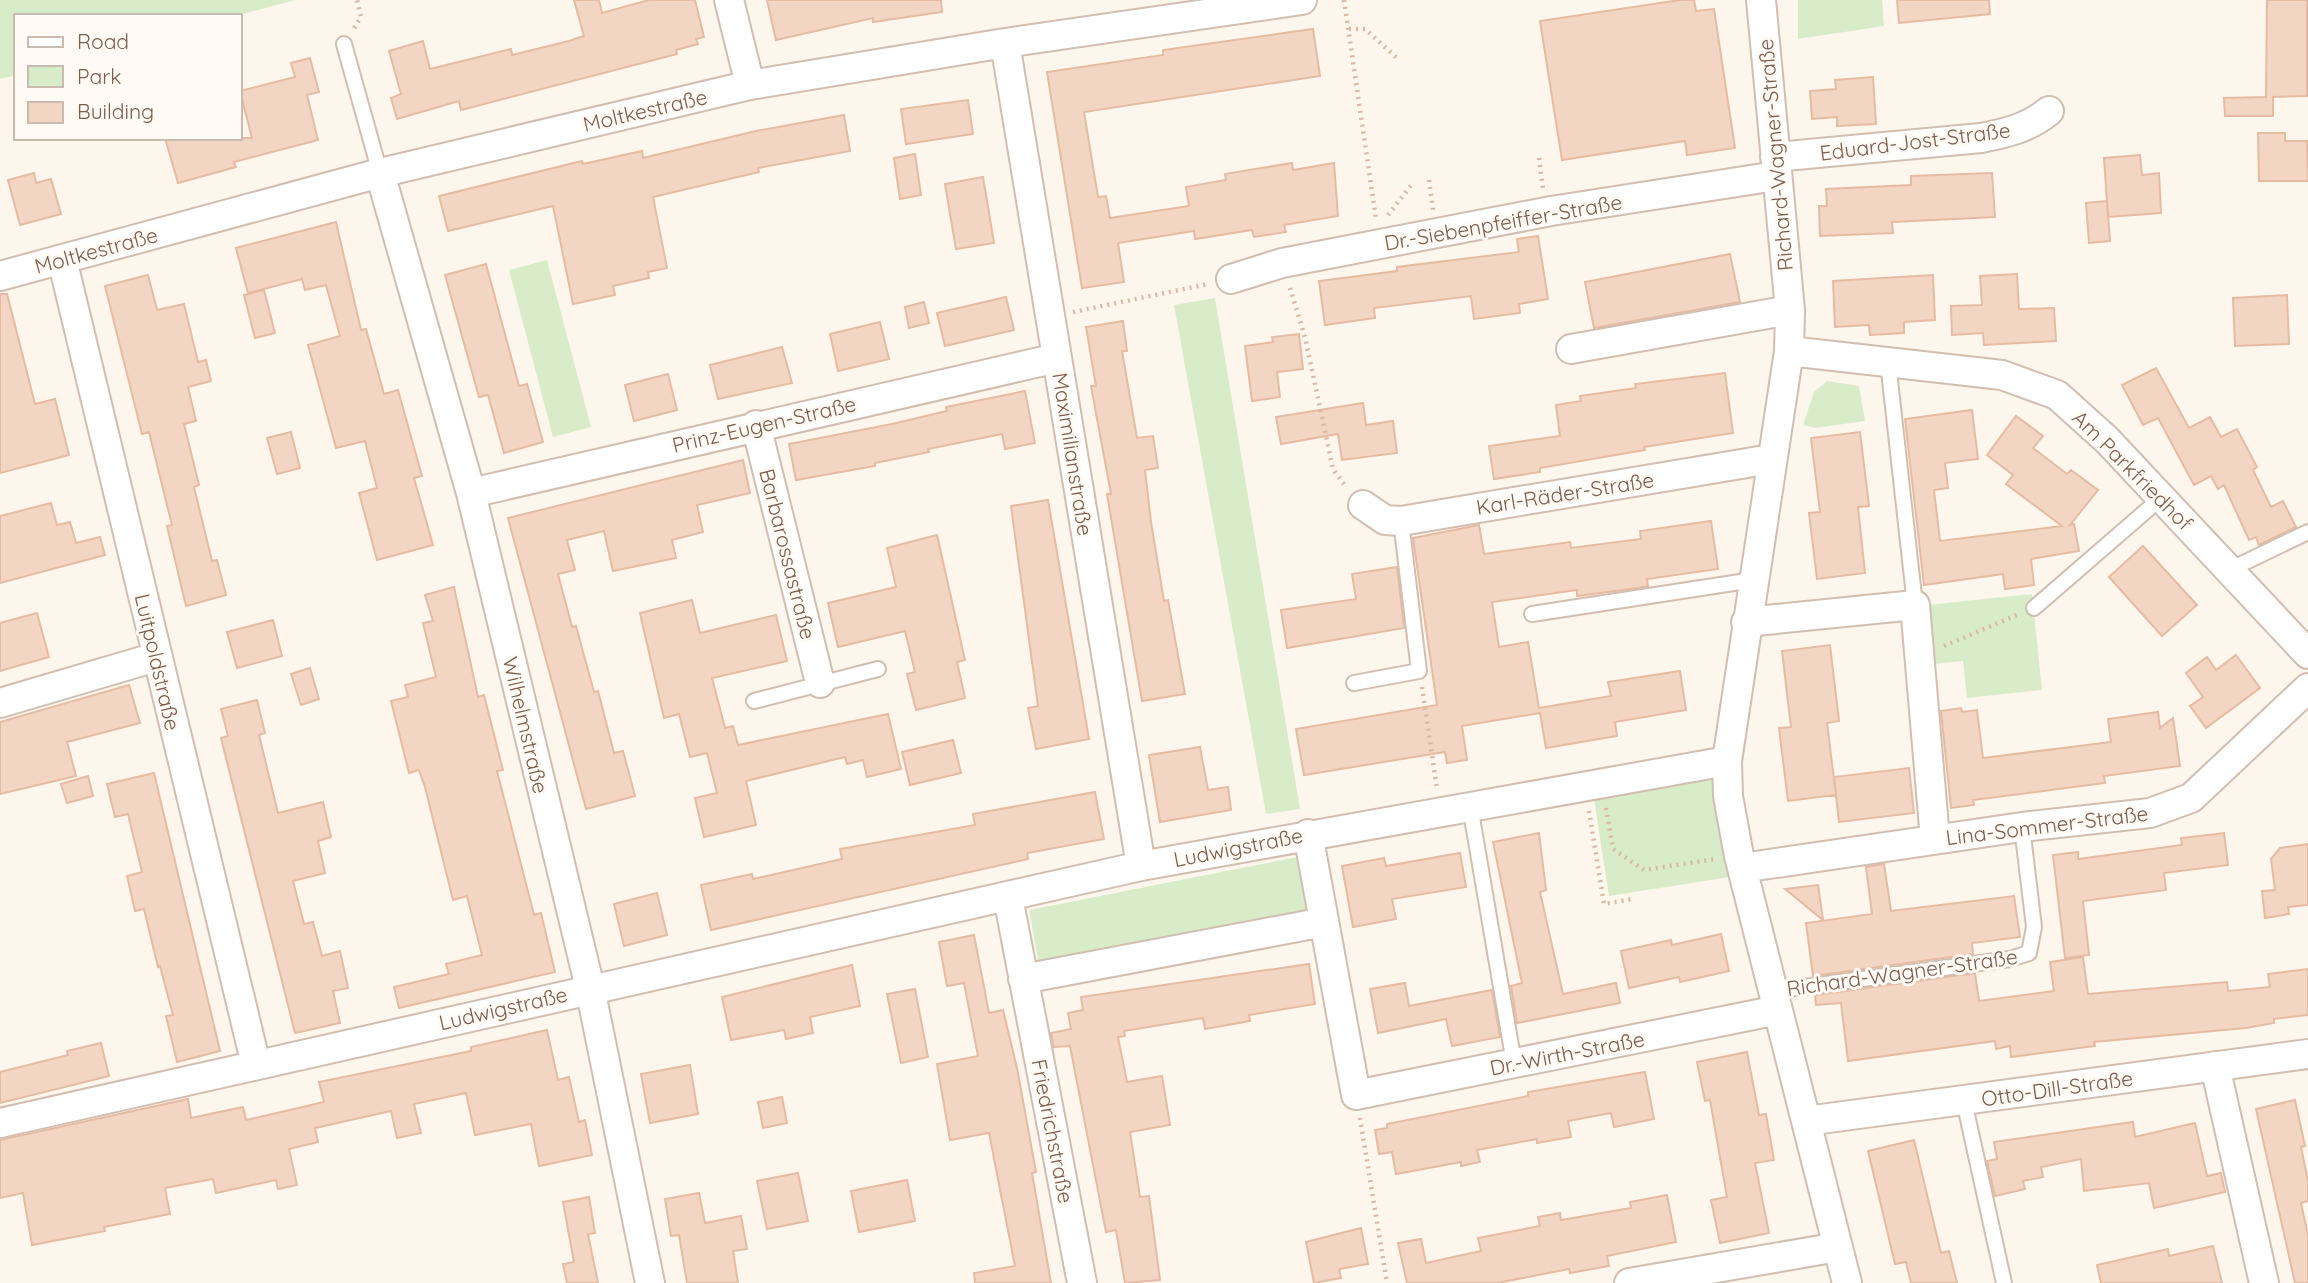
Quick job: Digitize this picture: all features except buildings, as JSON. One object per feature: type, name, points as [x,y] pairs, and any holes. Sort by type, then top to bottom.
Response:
[{"type":"street","points":[[729,0],[750,85]]},
{"type":"street","name":"Moltkestraße","points":[[0,276],[380,173],[750,85],[1005,43],[1302,0]]},
{"type":"street","name":"Richard-Wagner-Straße","points":[[1761,0],[1790,310],[1789,351],[1746,622],[1727,761],[1728,796],[1740,862],[1847,1283]]},
{"type":"street","name":"Maximilianstraße","points":[[1005,43],[1141,866]]},
{"type":"street","name":"Eduard-Jost-Straße","points":[[1776,166],[2012,132],[2034,123],[2049,111]]},
{"type":"street","name":"Dr.-Siebenpfeiffer-Straße","points":[[1231,279],[1282,263],[1379,239],[1551,211],[1776,166]]},
{"type":"street","name":"Wilhelmstraße","points":[[380,173],[471,494],[590,988],[650,1283]]},
{"type":"street","name":"Luitpoldstraße","points":[[62,258],[256,1065]]},
{"type":"street","points":[[1571,349],[1790,310]]},
{"type":"street","name":"Am Parkfriedhof","points":[[1789,351],[2002,375],[2057,395],[2107,440],[2308,654]]},
{"type":"street","name":"Prinz-Eugen-Straße","points":[[471,494],[756,425],[1057,358]]},
{"type":"street","name":"Barbarossastraße","points":[[756,425],[820,683]]},
{"type":"street","name":"Karl-Räder-Straße","points":[[1363,505],[1385,520],[1401,521],[1771,459]]},
{"type":"street","points":[[1746,622],[1915,605],[1934,839]]},
{"type":"street","points":[[0,703],[156,657]]},
{"type":"street","name":"Lina-Sommer-Straße","points":[[1740,862],[2150,813],[2191,798],[2308,688]]},
{"type":"street","name":"Ludwigstraße","points":[[0,1123],[1141,866],[1727,761]]},
{"type":"street","points":[[1308,834],[1356,1095]]},
{"type":"street","points":[[1008,897],[1023,979],[1324,922]]},
{"type":"street","name":"Friedrichstraße","points":[[1023,979],[1082,1283]]},
{"type":"street","name":"Dr.-Wirth-Straße","points":[[1356,1095],[1514,1063],[1776,1000]]},
{"type":"street","name":"Otto-Dill-Straße","points":[[1806,1121],[2308,1054]]},
{"type":"street","points":[[2215,1066],[2264,1283]]},
{"type":"street","points":[[1629,1283],[1838,1247]]},
{"type":"lane","points":[[344,44],[380,173]]},
{"type":"lane","points":[[1888,362],[1915,605]]},
{"type":"lane","points":[[2034,608],[2161,498]]},
{"type":"lane","points":[[1354,683],[1419,671],[1401,521]]},
{"type":"lane","points":[[2229,570],[2308,532]]},
{"type":"lane","points":[[1532,614],[1753,580]]},
{"type":"lane","points":[[754,701],[878,669]]},
{"type":"lane","points":[[1470,806],[1514,1063]]},
{"type":"lane","name":"Richard-Wagner-Straße","points":[[1776,1000],[2010,959],[2029,953],[2034,927],[2022,827]]},
{"type":"lane","points":[[1964,1101],[2004,1283]]},
{"type":"path","points":[[357,0],[360,17]]},
{"type":"path","points":[[1344,0],[1379,239]]},
{"type":"path","points":[[1349,29],[1365,29],[1398,59]]},
{"type":"path","points":[[1379,239],[1390,213],[1413,183]]},
{"type":"path","points":[[1282,263],[1305,338],[1333,469],[1363,505]]},
{"type":"path","points":[[1051,317],[1231,279]]},
{"type":"path","points":[[1919,657],[2034,608]]},
{"type":"path","points":[[1419,671],[1440,811]]},
{"type":"path","points":[[1593,784],[1613,849],[1644,870],[1740,862]]},
{"type":"path","points":[[1593,784],[1604,904],[1633,899]]},
{"type":"path","points":[[1356,1095],[1387,1283]]},
{"type":"green space","points":[[0,0],[295,0],[242,14],[14,14],[14,76],[0,79]]},
{"type":"green space","points":[[1798,0],[1882,0],[1884,26],[1798,39]]},
{"type":"green space","points":[[547,260],[591,427],[553,437],[509,270]]},
{"type":"green space","points":[[1215,298],[1300,809],[1266,814],[1174,305]]},
{"type":"green space","points":[[1827,381],[1859,386],[1865,421],[1815,428],[1803,425],[1814,392]]},
{"type":"green space","points":[[2032,594],[2042,690],[1967,698],[1963,661],[1933,664],[1927,605]]},
{"type":"green space","points":[[1712,778],[1730,877],[1609,896],[1594,799]]},
{"type":"green space","points":[[1297,857],[1308,912],[1039,965],[1029,910]]}]
